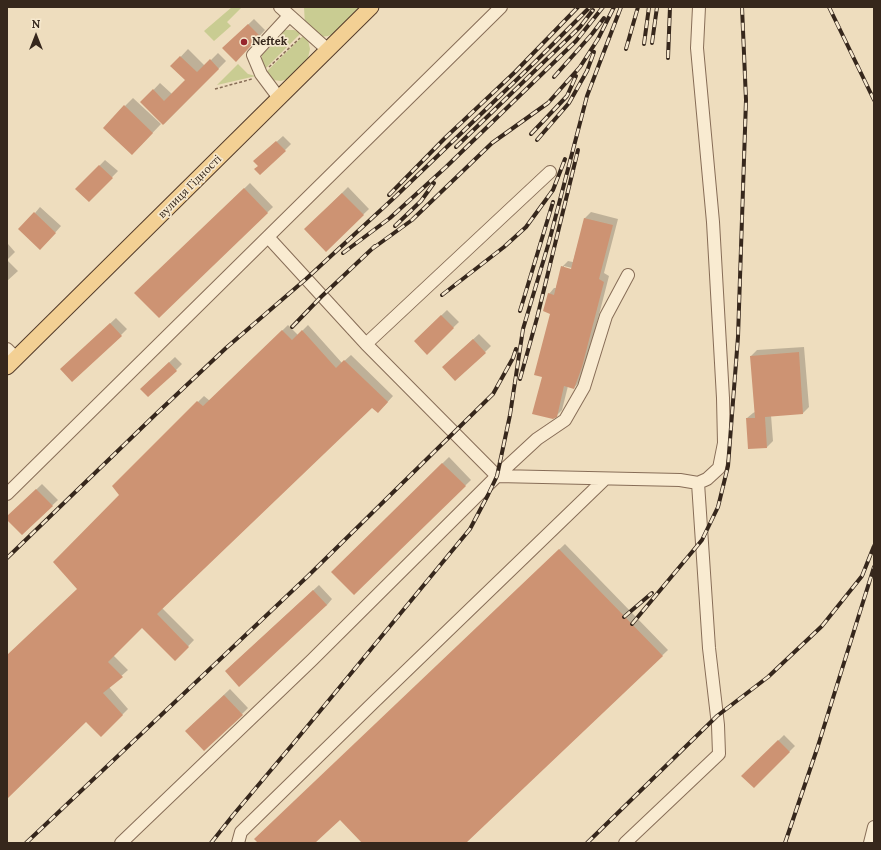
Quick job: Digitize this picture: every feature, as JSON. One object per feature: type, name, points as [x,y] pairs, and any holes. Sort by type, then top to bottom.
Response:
[{"type":"main road","name":"вулиця Гідності","points":[[10,358],[372,7]]},
{"type":"street","points":[[280,7],[328,50]]},
{"type":"street","points":[[7,494],[501,7]]},
{"type":"street","points":[[268,237],[366,344],[497,476],[680,480],[698,483],[708,479],[719,468],[724,443],[723,398],[713,222],[697,48],[699,7]]},
{"type":"street","points":[[279,98],[261,74],[253,55],[289,16]]},
{"type":"street","points":[[366,344],[550,172]]},
{"type":"street","points":[[121,843],[312,660],[497,476],[537,439],[565,420],[584,387],[606,316],[628,275]]},
{"type":"street","points":[[238,843],[241,832],[605,478]]},
{"type":"street","points":[[625,843],[718,754],[718,725],[709,648],[698,483]]},
{"type":"street","points":[[870,843],[874,827]]},
{"type":"path","points":[[265,71],[306,31]]},
{"type":"path","points":[[214,89],[258,77]]},
{"type":"green space","points":[[232,7],[242,7],[227,22],[231,26],[214,41],[204,31]]},
{"type":"green space","points":[[304,7],[362,7],[336,33],[320,37],[305,25]]},
{"type":"green space","points":[[281,30],[294,30],[301,33],[264,70],[262,55],[277,41],[276,34]]},
{"type":"green space","points":[[303,36],[308,40],[310,49],[308,58],[302,67],[288,79],[281,81],[273,80],[268,77],[265,73]]},
{"type":"green space","points":[[238,64],[248,74],[256,76],[217,85]]},
{"type":"building","points":[[248,24],[260,36],[236,62],[222,48]]},
{"type":"building","points":[[180,56],[197,72],[210,59],[219,69],[163,125],[140,102],[153,89],[164,101],[185,80],[170,66]]},
{"type":"building","points":[[124,105],[153,133],[132,155],[103,128]]},
{"type":"building","points":[[276,141],[286,151],[260,175],[254,169],[258,166],[253,161]]},
{"type":"building","points":[[99,165],[113,178],[89,202],[75,189]]},
{"type":"building","points":[[244,188],[268,213],[159,318],[134,293]]},
{"type":"building","points":[[342,193],[364,215],[326,252],[304,229]]},
{"type":"building","points":[[34,212],[56,233],[40,250],[18,229]]},
{"type":"building","points":[[584,218],[613,225],[599,279],[604,282],[582,367],[574,389],[564,386],[557,417],[553,419],[532,414],[542,377],[534,375],[550,314],[543,311],[548,293],[554,295],[561,266],[571,269]]},
{"type":"building","points":[[441,315],[454,328],[427,355],[414,341]]},
{"type":"building","points":[[110,323],[122,336],[72,382],[60,369]]},
{"type":"building","points":[[282,330],[292,340],[302,330],[336,368],[344,360],[388,402],[378,413],[372,408],[157,614],[189,647],[175,661],[142,628],[108,662],[123,677],[103,693],[123,715],[101,737],[86,722],[7,799],[7,655],[77,589],[53,562],[119,495],[112,486],[197,401],[203,406]]},
{"type":"building","points":[[473,339],[486,353],[455,381],[442,367]]},
{"type":"building","points":[[799,352],[803,414],[765,417],[767,448],[748,449],[746,418],[755,418],[750,356]]},
{"type":"building","points":[[169,362],[177,371],[148,397],[140,389]]},
{"type":"building","points":[[442,463],[466,486],[354,595],[331,572]]},
{"type":"building","points":[[36,489],[53,506],[22,535],[7,520],[7,516]]},
{"type":"building","points":[[559,549],[663,656],[466,843],[362,843],[340,820],[315,843],[258,843],[254,839]]},
{"type":"building","points":[[313,590],[327,605],[239,687],[225,671]]},
{"type":"building","points":[[224,695],[243,715],[204,751],[185,731]]},
{"type":"building","points":[[778,740],[790,752],[754,788],[741,776]]},
{"type":"railway","points":[[389,195],[445,138],[515,72],[578,7]]},
{"type":"railway","points":[[7,558],[226,348],[306,279],[396,196],[590,7]]},
{"type":"railway","points":[[343,253],[390,218],[446,167],[576,41],[603,7]]},
{"type":"railway","points":[[372,249],[412,220],[492,143],[548,103],[580,67],[598,39],[614,7]]},
{"type":"railway","points":[[211,843],[470,529],[488,495],[497,476],[510,415],[523,329],[549,242],[587,96],[621,7]]},
{"type":"railway","points":[[626,49],[638,7]]},
{"type":"railway","points":[[644,44],[649,7]]},
{"type":"railway","points":[[652,43],[657,7]]},
{"type":"railway","points":[[668,58],[670,7]]},
{"type":"railway","points":[[632,624],[702,540],[718,507],[728,466],[738,337],[746,100],[742,7]]},
{"type":"railway","points":[[829,7],[874,100]]},
{"type":"railway","points":[[456,147],[580,27],[593,10]]},
{"type":"railway","points":[[554,77],[604,18]]},
{"type":"railway","points":[[537,140],[569,103],[587,71],[594,52]]},
{"type":"railway","points":[[531,134],[567,96],[576,76]]},
{"type":"railway","points":[[520,379],[537,318],[578,150]]},
{"type":"railway","points":[[442,295],[504,247],[526,227],[553,190],[565,159]]},
{"type":"railway","points":[[395,226],[421,201],[434,183]]},
{"type":"railway","points":[[520,311],[553,202]]},
{"type":"railway","points":[[292,327],[321,297],[375,246]]},
{"type":"railway","points":[[26,843],[308,576],[493,394],[513,358],[516,349]]},
{"type":"railway","points":[[587,843],[717,716],[768,677],[822,626],[862,576],[874,546]]},
{"type":"railway","points":[[785,843],[817,749],[874,567]]},
{"type":"railway","points":[[624,617],[652,593]]},
{"type":"place","name":"Neftek","points":[[244,42]]}]
